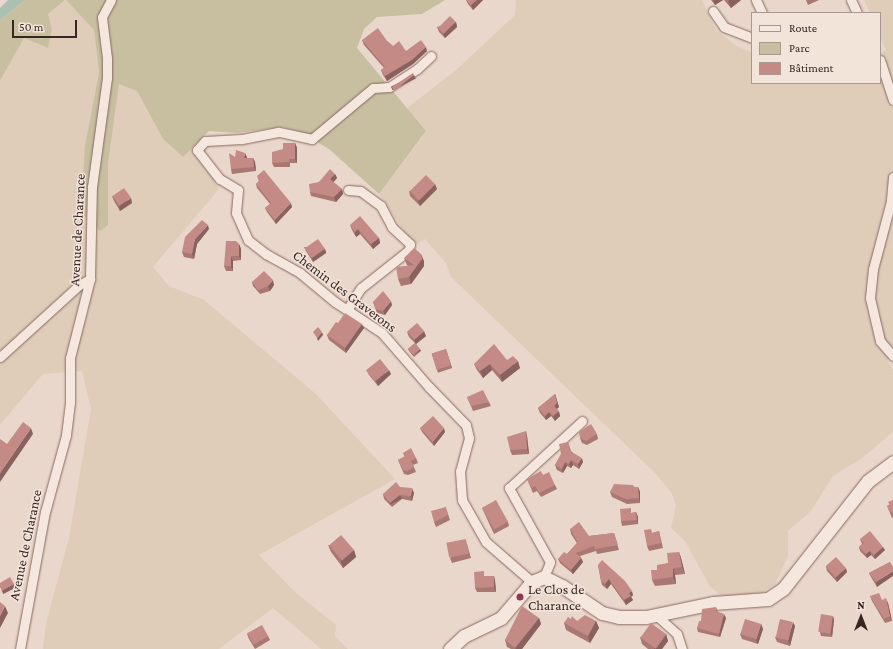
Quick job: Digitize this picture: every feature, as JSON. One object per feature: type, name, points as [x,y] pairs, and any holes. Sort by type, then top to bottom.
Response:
[{"type":"street","name":"Avenue de Charance","points":[[20,649],[45,512],[66,435],[70,402],[70,358],[90,279],[92,187],[107,78],[108,58],[102,17],[111,0]]},
{"type":"street","points":[[756,0],[762,12]]},
{"type":"street","points":[[851,0],[857,12]]},
{"type":"street","points":[[712,11],[724,27],[751,38]]},
{"type":"street","name":"Chemin des Graverons","points":[[431,56],[418,69],[389,88],[374,88],[312,139],[278,132],[241,139],[205,141],[197,150],[220,180],[238,190],[236,213],[248,240],[266,254],[300,273],[346,310],[382,333],[429,387],[466,424],[469,438],[460,471],[462,500],[486,542],[538,580]]},
{"type":"street","points":[[881,63],[893,100]]},
{"type":"street","points":[[893,177],[891,200],[873,269],[870,298],[880,340],[893,356]]},
{"type":"street","points":[[346,310],[361,288],[409,250],[410,244],[392,227],[381,206],[360,191],[348,190]]},
{"type":"street","points":[[0,357],[79,285],[90,279]]},
{"type":"street","points":[[450,649],[464,636],[509,612],[538,580],[550,562],[509,488],[582,421]]},
{"type":"street","points":[[538,580],[610,616],[636,618],[712,604],[758,600],[776,595],[783,589],[868,481],[893,462]]},
{"type":"street","points":[[656,615],[677,634],[682,649]]},
{"type":"shaded area","points":[[8,0],[25,0],[0,20],[0,8]]},
{"type":"shaded area","points":[[66,0],[94,30],[99,72],[85,145],[108,225],[108,164],[119,83],[137,91],[163,139],[183,157],[192,147],[219,189],[153,267],[169,286],[204,300],[316,394],[395,479],[259,555],[294,591],[336,625],[335,636],[348,649],[321,649],[273,608],[219,649],[43,649],[46,623],[69,538],[91,409],[82,371],[43,374],[0,425],[0,81],[24,38],[48,48],[52,30],[47,14]]},
{"type":"shaded area","points":[[516,0],[702,0],[716,30],[738,47],[751,52],[751,84],[881,84],[881,52],[886,50],[881,39],[881,12],[870,12],[864,0],[893,0],[893,357],[887,360],[893,370],[893,432],[861,459],[833,476],[811,511],[788,531],[788,556],[775,584],[760,594],[730,596],[721,595],[710,587],[685,541],[671,528],[676,505],[671,492],[656,474],[451,277],[446,263],[425,239],[414,246],[379,194],[426,132],[407,108],[456,70],[515,15]]},
{"type":"green space","points":[[25,0],[65,0],[48,14],[52,30],[48,48],[24,38],[0,81],[0,20]]},
{"type":"green space","points":[[66,0],[445,0],[422,14],[377,17],[364,29],[357,48],[426,131],[379,194],[329,149],[298,131],[282,127],[238,133],[209,131],[183,157],[163,139],[137,91],[119,84],[108,164],[108,225],[100,231],[81,213],[85,145],[99,72],[94,30]]},
{"type":"building","points":[[466,0],[477,0],[471,5]]},
{"type":"building","points":[[450,16],[456,22],[444,34],[438,28]]},
{"type":"building","points":[[378,28],[387,41],[393,46],[399,41],[406,51],[421,40],[426,47],[412,60],[385,76],[381,70],[385,67],[362,40]]},
{"type":"building","points":[[413,73],[414,75],[394,91],[392,87]]},
{"type":"building","points":[[283,143],[295,143],[295,159],[289,159],[289,162],[272,163],[272,152],[283,149]]},
{"type":"building","points":[[236,150],[245,153],[244,158],[253,158],[254,167],[231,169],[229,153],[235,157]]},
{"type":"building","points":[[330,169],[335,174],[330,179],[342,189],[334,197],[310,192],[309,184],[319,182]]},
{"type":"building","points":[[264,170],[291,203],[275,220],[265,208],[271,203],[256,184],[260,180],[257,176]]},
{"type":"building","points":[[426,175],[435,184],[419,200],[410,191]]},
{"type":"building","points":[[124,188],[131,198],[119,206],[113,196]]},
{"type":"building","points":[[360,216],[379,238],[371,244],[358,229],[355,232],[350,225]]},
{"type":"building","points":[[202,220],[208,225],[195,239],[192,254],[182,252],[185,237]]},
{"type":"building","points":[[318,239],[325,249],[312,258],[305,248]]},
{"type":"building","points":[[226,241],[236,241],[239,244],[239,256],[231,256],[231,266],[224,266]]},
{"type":"building","points":[[414,248],[421,254],[422,259],[409,277],[398,279],[396,267],[414,265],[404,258]]},
{"type":"building","points":[[264,271],[273,280],[268,286],[258,290],[252,282]]},
{"type":"building","points":[[383,291],[391,301],[383,311],[376,309],[373,302]]},
{"type":"building","points":[[345,313],[362,324],[345,348],[327,335],[336,322],[338,323]]},
{"type":"building","points":[[417,323],[424,331],[414,340],[407,332]]},
{"type":"building","points":[[318,327],[322,332],[317,338],[313,332]]},
{"type":"building","points":[[415,343],[420,349],[413,355],[408,349]]},
{"type":"building","points":[[494,344],[507,360],[513,356],[518,361],[500,375],[490,364],[480,371],[474,364]]},
{"type":"building","points":[[446,349],[451,365],[437,370],[432,353]]},
{"type":"building","points":[[380,359],[389,370],[375,381],[366,370]]},
{"type":"building","points":[[483,390],[489,402],[471,406],[467,397]]},
{"type":"building","points":[[555,394],[557,403],[554,406],[559,411],[553,416],[549,412],[545,416],[538,408]]},
{"type":"building","points":[[433,416],[444,428],[433,442],[420,428]]},
{"type":"building","points":[[23,422],[31,428],[0,473],[0,439],[7,444]]},
{"type":"building","points":[[591,424],[597,434],[586,441],[580,438],[579,432]]},
{"type":"building","points":[[526,431],[527,449],[510,450],[507,437]]},
{"type":"building","points":[[568,442],[570,451],[582,458],[578,464],[571,460],[569,464],[565,462],[562,469],[555,465],[561,454],[559,444]]},
{"type":"building","points":[[411,448],[416,458],[411,461],[414,467],[407,471],[403,470],[398,460],[405,456],[403,453]]},
{"type":"building","points":[[541,471],[543,475],[549,472],[555,485],[539,493],[535,486],[532,488],[527,479]]},
{"type":"building","points":[[396,482],[400,487],[412,488],[411,496],[400,495],[390,503],[383,494]]},
{"type":"building","points":[[614,484],[633,485],[633,487],[638,487],[639,498],[626,499],[610,492]]},
{"type":"building","points":[[496,500],[508,522],[494,530],[482,508]]},
{"type":"building","points":[[893,500],[893,512],[891,513],[887,506],[890,505],[888,502]]},
{"type":"building","points":[[446,507],[448,515],[434,522],[431,511]]},
{"type":"building","points":[[631,508],[631,513],[636,512],[637,520],[621,521],[620,509]]},
{"type":"building","points":[[579,522],[589,536],[614,533],[618,545],[595,549],[594,546],[576,553],[581,558],[571,570],[558,559],[564,552],[567,554],[578,542],[570,529]]},
{"type":"building","points":[[651,529],[652,533],[659,531],[661,543],[647,546],[644,530]]},
{"type":"building","points":[[870,531],[883,547],[874,555],[870,551],[866,554],[859,547],[864,543],[860,539]]},
{"type":"building","points":[[341,535],[354,550],[342,561],[329,545]]},
{"type":"building","points":[[466,539],[469,554],[449,558],[446,543]]},
{"type":"building","points":[[679,552],[682,567],[673,568],[673,577],[652,580],[651,570],[657,570],[657,565],[668,563],[667,553]]},
{"type":"building","points":[[836,557],[846,568],[836,578],[826,566]]},
{"type":"building","points":[[602,560],[625,581],[632,591],[629,593],[631,596],[624,600],[609,579],[605,584],[601,581],[598,565]]},
{"type":"building","points":[[890,562],[893,567],[893,571],[876,582],[869,573]]},
{"type":"building","points":[[484,571],[484,576],[494,576],[494,587],[475,588],[474,572]]},
{"type":"building","points":[[10,577],[14,584],[2,591],[0,583]]},
{"type":"building","points":[[879,593],[882,600],[886,598],[890,616],[884,619],[870,596]]},
{"type":"building","points":[[0,602],[5,606],[0,616]]},
{"type":"building","points":[[522,606],[539,618],[515,648],[505,640]]},
{"type":"building","points":[[716,607],[716,611],[724,614],[719,634],[697,628],[699,621],[701,621],[702,609]]},
{"type":"building","points":[[821,614],[833,616],[830,634],[818,632]]},
{"type":"building","points":[[585,615],[596,621],[588,636],[564,623],[568,617],[571,619],[572,616],[577,621]]},
{"type":"building","points":[[745,619],[761,624],[757,639],[740,634]]},
{"type":"building","points":[[780,619],[793,622],[788,640],[776,638]]},
{"type":"building","points":[[651,623],[666,634],[656,649],[640,638]]},
{"type":"building","points":[[262,625],[268,636],[253,645],[247,633]]},
{"type":"place","name":"Le Clos de Charance","points":[[520,597]]}]
